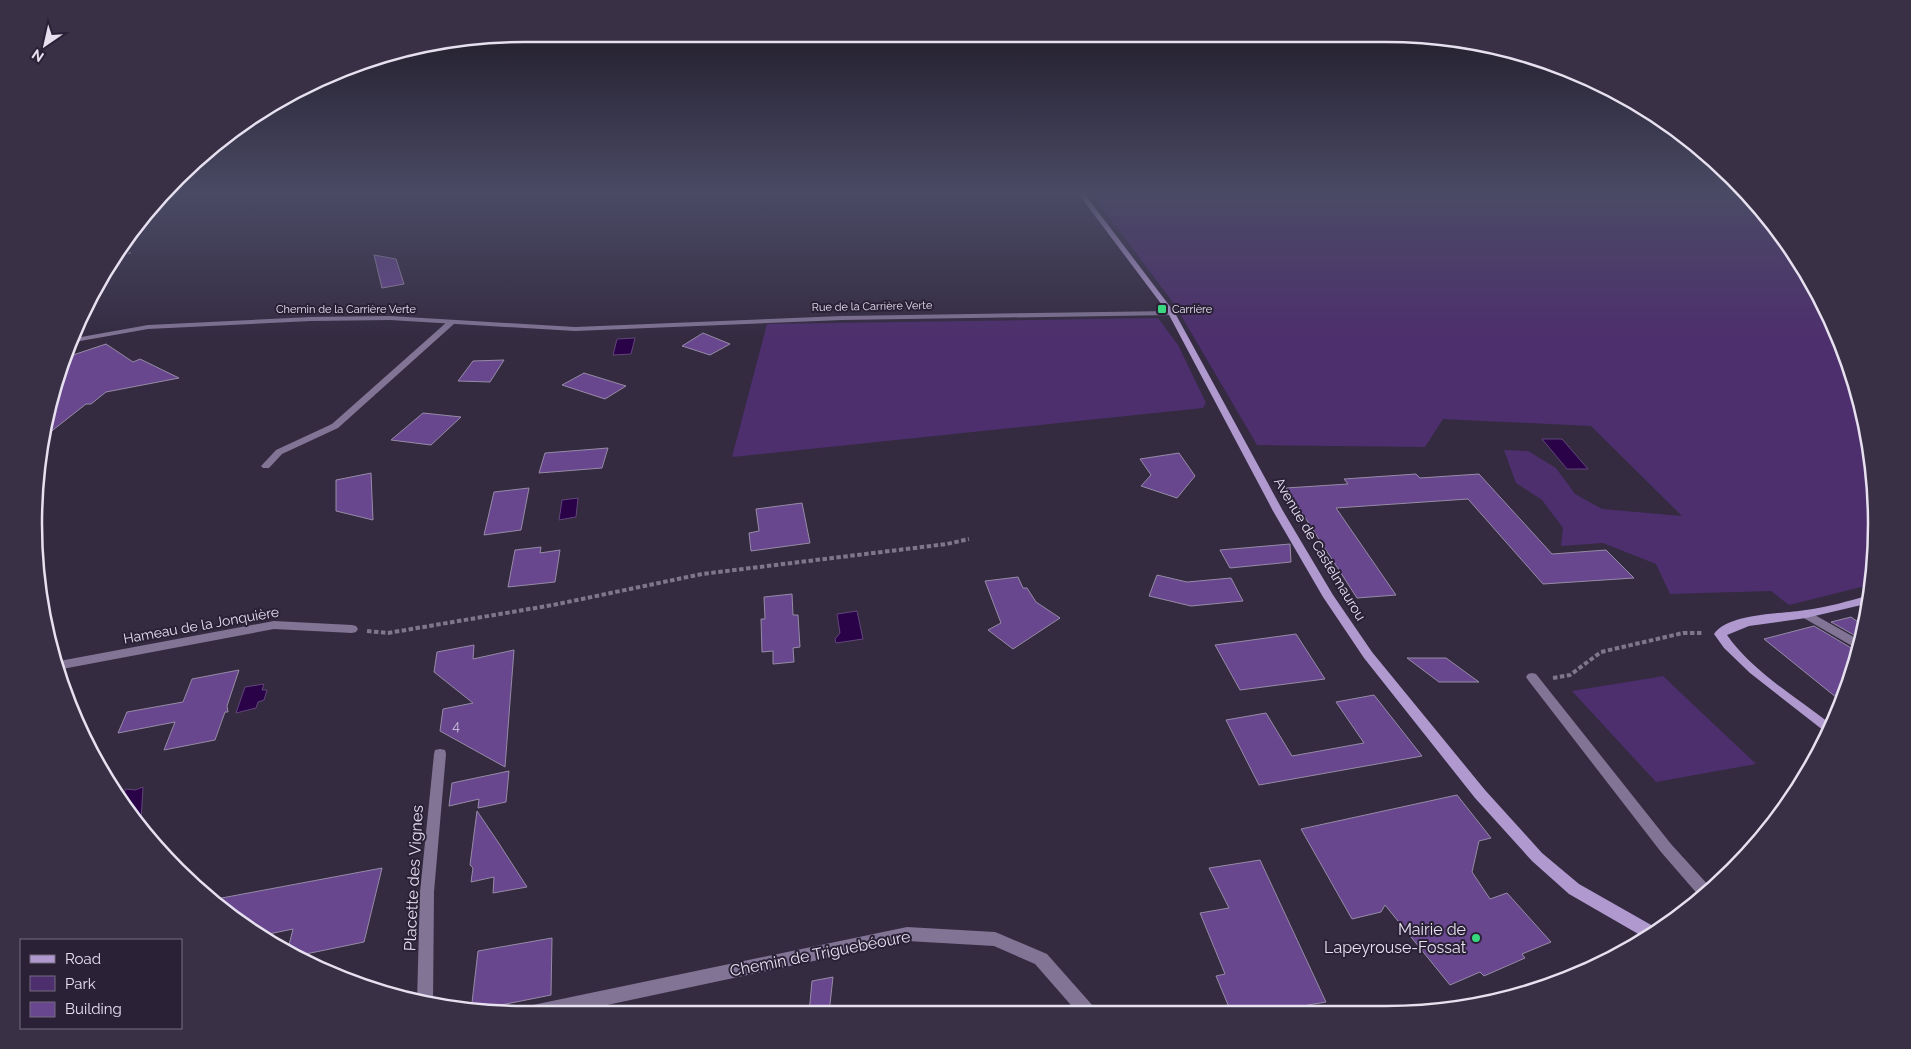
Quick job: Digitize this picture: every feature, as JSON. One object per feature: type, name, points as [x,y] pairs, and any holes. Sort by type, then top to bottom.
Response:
[{"type":"street","name":"Avenue de Castelmaurou","points":[[1117,241],[1171,313],[1278,511],[1328,597],[1368,655],[1480,794],[1537,857],[1574,889],[1646,930]]},
{"type":"street","name":"Rue de la Carrière Verte","points":[[575,329],[842,318],[1171,313]]},
{"type":"street","name":"Chemin de la Carrière Verte","points":[[79,339],[148,327],[311,318],[390,318],[575,329]]},
{"type":"street","points":[[266,466],[279,452],[335,426],[451,323]]},
{"type":"street","points":[[1825,726],[1739,657],[1725,643],[1720,634],[1727,628],[1743,624],[1806,614],[1862,601]]},
{"type":"street","points":[[1806,614],[1854,642]]},
{"type":"street","name":"Hameau de la Jonquière","points":[[64,665],[274,625],[352,628]]},
{"type":"street","points":[[1534,679],[1666,848],[1702,889]]},
{"type":"street","name":"Placette des Vignes","points":[[425,996],[427,892],[440,754]]},
{"type":"street","name":"Chemin de Triguebéoure","points":[[566,1006],[907,934],[995,939],[1041,959],[1083,1006]]},
{"type":"path","points":[[127,253],[132,253]]},
{"type":"path","points":[[352,628],[388,633],[554,605],[702,574],[947,544],[969,539]]},
{"type":"path","points":[[1534,679],[1570,675],[1601,652],[1684,633],[1720,634]]},
{"type":"green space","points":[[1127,241],[1776,241],[1819,311],[1832,340],[1852,400],[1859,430],[1867,493],[1867,556],[1864,586],[1789,605],[1771,591],[1670,594],[1656,564],[1603,543],[1561,546],[1563,528],[1542,500],[1516,483],[1504,450],[1528,451],[1556,468],[1575,494],[1602,509],[1682,516],[1591,426],[1443,419],[1425,447],[1257,445],[1175,305]]},
{"type":"green space","points":[[1158,318],[1178,345],[1206,403],[1203,408],[732,457],[767,324]]},
{"type":"green space","points":[[1664,676],[1756,764],[1656,782],[1572,691]]},
{"type":"shaded area","points":[[635,338],[631,354],[613,355],[617,339]]},
{"type":"shaded area","points":[[1542,439],[1562,439],[1588,469],[1567,469]]},
{"type":"shaded area","points":[[578,498],[576,517],[559,520],[562,500]]},
{"type":"shaded area","points":[[857,611],[863,639],[836,643],[835,639],[840,633],[837,614]]},
{"type":"shaded area","points":[[264,684],[262,690],[267,690],[264,700],[258,702],[256,708],[236,713],[245,687]]},
{"type":"shaded area","points":[[143,787],[141,817],[124,792],[126,789],[135,790]]},
{"type":"building","points":[[374,255],[396,259],[404,284],[382,288]]},
{"type":"building","points":[[703,333],[730,344],[710,355],[682,346]]},
{"type":"building","points":[[106,344],[133,362],[140,359],[179,378],[106,392],[91,404],[86,404],[52,431],[59,400],[74,355]]},
{"type":"building","points":[[504,360],[490,382],[458,381],[473,361]]},
{"type":"building","points":[[584,373],[626,386],[605,399],[562,385]]},
{"type":"building","points":[[423,413],[461,417],[431,445],[391,440]]},
{"type":"building","points":[[608,448],[602,468],[539,473],[545,453]]},
{"type":"building","points":[[1179,453],[1195,476],[1177,498],[1141,486],[1151,475],[1140,459]]},
{"type":"building","points":[[371,473],[373,520],[336,511],[336,480]]},
{"type":"building","points":[[1416,474],[1420,478],[1479,474],[1552,554],[1606,550],[1634,578],[1543,584],[1468,499],[1336,508],[1396,595],[1357,598],[1286,488],[1348,484],[1344,479]]},
{"type":"building","points":[[529,488],[521,530],[484,535],[494,492]]},
{"type":"building","points":[[802,503],[810,543],[751,551],[749,533],[759,531],[756,509]]},
{"type":"building","points":[[1290,544],[1291,562],[1230,568],[1220,550]]},
{"type":"building","points":[[541,547],[540,553],[560,550],[555,582],[508,587],[515,550]]},
{"type":"building","points":[[1157,575],[1187,582],[1231,578],[1243,601],[1191,606],[1149,596]]},
{"type":"building","points":[[1018,577],[1023,588],[1027,588],[1036,602],[1060,618],[1013,649],[988,630],[1001,623],[985,581]]},
{"type":"building","points":[[792,594],[793,615],[798,615],[800,647],[793,648],[794,662],[773,664],[773,651],[762,652],[761,619],[765,619],[764,597]]},
{"type":"building","points":[[1851,617],[1858,622],[1855,636],[1831,622]]},
{"type":"building","points":[[1814,626],[1852,649],[1836,697],[1764,639]]},
{"type":"building","points":[[1296,634],[1325,679],[1240,690],[1215,645]]},
{"type":"building","points":[[474,645],[473,659],[514,650],[505,767],[440,731],[443,709],[473,703],[434,672],[437,652]]},
{"type":"building","points":[[1407,658],[1446,658],[1479,682],[1439,682]]},
{"type":"building","points":[[239,670],[227,706],[228,712],[225,712],[215,740],[164,750],[175,722],[118,733],[127,712],[183,702],[192,679]]},
{"type":"building","points":[[1374,695],[1422,756],[1259,785],[1226,720],[1266,713],[1292,756],[1364,743],[1336,702]]},
{"type":"building","points":[[509,771],[506,802],[478,808],[479,799],[449,806],[452,783]]},
{"type":"building","points":[[1457,795],[1491,838],[1479,841],[1472,872],[1490,899],[1507,893],[1551,942],[1522,954],[1525,958],[1484,976],[1480,972],[1450,985],[1385,905],[1381,912],[1352,919],[1301,829]]},
{"type":"building","points":[[477,811],[527,887],[493,893],[494,877],[471,882],[473,868],[470,865]]},
{"type":"building","points":[[1260,860],[1326,1002],[1303,1006],[1228,1006],[1216,976],[1225,974],[1200,913],[1229,908],[1209,868]]},
{"type":"building","points":[[382,868],[364,942],[305,954],[289,945],[293,929],[270,934],[220,898]]},
{"type":"building","points":[[552,938],[551,995],[500,1005],[472,1003],[478,951]]},
{"type":"building","points":[[833,977],[830,1006],[810,1006],[812,981]]},
{"type":"place","name":"Carrière","points":[[1162,309]]},
{"type":"place","name":"Mairie de Lapeyrouse-Fossat","points":[[1476,938]]}]
